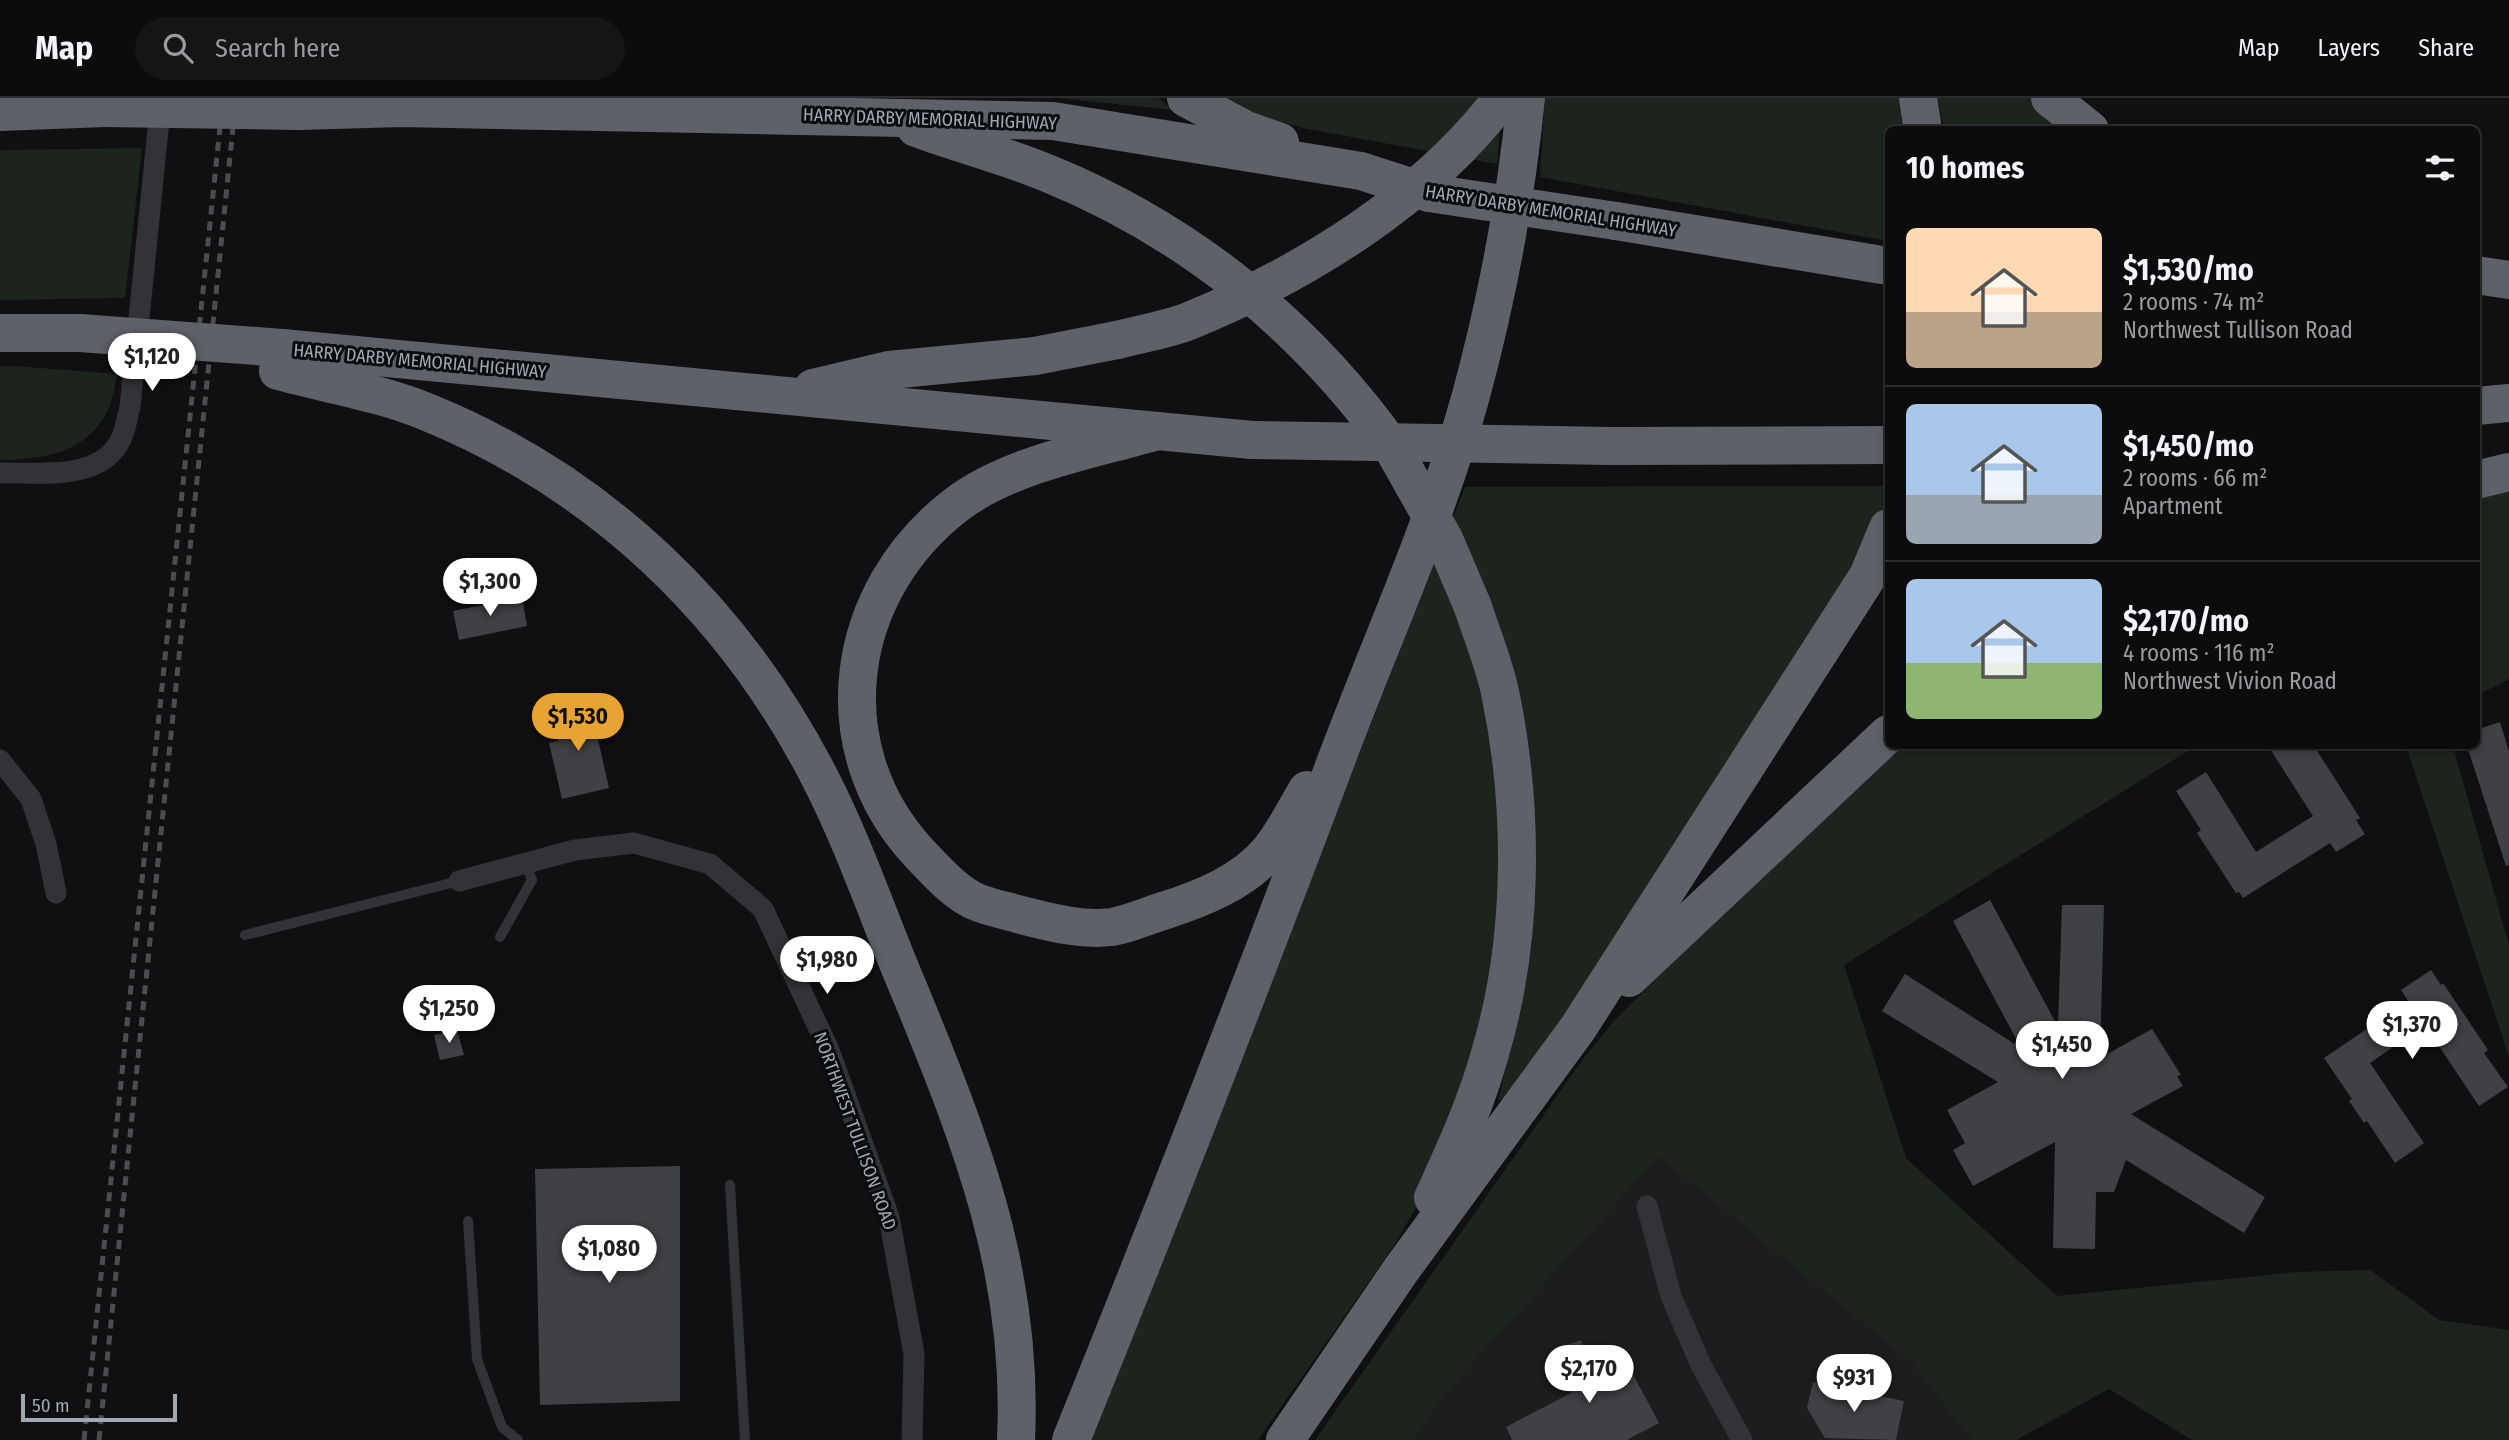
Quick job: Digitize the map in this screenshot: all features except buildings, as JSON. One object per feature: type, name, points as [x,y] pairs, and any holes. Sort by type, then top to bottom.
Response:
[{"type":"highway","points":[[401,108],[445,98]]},
{"type":"highway","points":[[1186,98],[1246,130],[1361,171]]},
{"type":"highway","points":[[780,395],[889,370],[1010,359],[1117,340],[1187,321],[1303,267],[1336,246],[1405,195],[1465,140],[1502,98]]},
{"type":"highway","points":[[1071,1440],[1202,1117],[1354,714],[1417,557],[1469,402],[1509,227],[1518,178],[1526,98]]},
{"type":"highway","points":[[1918,98],[1922,126]]},
{"type":"highway","points":[[2050,98],[2085,126]]},
{"type":"highway","name":"HARRY DARBY MEMORIAL HIGHWAY","points":[[0,112],[105,108],[299,111],[401,108],[1053,121],[1361,171],[1429,193],[1885,266]]},
{"type":"highway","points":[[888,117],[1046,173],[1184,243],[1243,288],[1310,347],[1358,400],[1392,447],[1444,539],[1473,607],[1500,690],[1511,759],[1518,846],[1514,931],[1492,1048],[1475,1099],[1401,1270]]},
{"type":"highway","points":[[2480,276],[2509,280]]},
{"type":"highway","points":[[2480,295],[2509,294]]},
{"type":"highway","name":"HARRY DARBY MEMORIAL HIGHWAY","points":[[0,333],[80,333],[176,341],[280,359],[780,395],[1252,440],[1611,446],[1885,445]]},
{"type":"highway","points":[[280,359],[425,411],[528,463],[586,498],[638,540],[698,598],[742,651],[785,713],[822,782],[963,1121],[982,1180],[997,1235],[1014,1338],[1016,1440]]},
{"type":"highway","points":[[2480,406],[2509,403]]},
{"type":"highway","points":[[1157,431],[1017,472],[986,486],[931,525],[890,579],[864,641],[858,674],[857,708],[860,741],[876,795],[902,835],[934,870],[977,903],[1058,925],[1111,927],[1195,901],[1232,881],[1269,851],[1354,714]]},
{"type":"highway","points":[[2480,479],[2509,472]]},
{"type":"highway","points":[[1285,1440],[1401,1270],[1578,1028],[1868,576],[1885,535]]},
{"type":"highway","points":[[1578,1028],[1675,932],[1885,737]]},
{"type":"street","points":[[0,473],[59,472],[91,466],[102,460],[121,440],[130,407],[161,98]]},
{"type":"street","points":[[0,760],[31,799],[46,844],[56,893]]},
{"type":"street","name":"NORTHWEST TULLISON ROAD","points":[[459,881],[575,850],[634,843],[710,864],[763,909],[829,1050],[889,1217],[914,1354],[912,1440]]},
{"type":"street","points":[[1647,1206],[1671,1296],[1702,1365],[1742,1440]]},
{"type":"lane","points":[[500,937],[532,880],[526,864]]},
{"type":"lane","points":[[245,935],[459,881]]},
{"type":"lane","points":[[730,1185],[745,1440]]},
{"type":"lane","points":[[468,1221],[477,1359],[502,1427],[518,1440]]},
{"type":"shaded area","points":[[1058,98],[1158,98],[1174,110]]},
{"type":"shaded area","points":[[1212,98],[1503,98],[1497,164],[1303,128],[1271,120]]},
{"type":"shaded area","points":[[1545,98],[1909,98],[1915,126],[1885,126],[1885,240],[1540,177]]},
{"type":"shaded area","points":[[1937,98],[2032,98],[2067,126],[1943,126]]},
{"type":"shaded area","points":[[142,148],[125,298],[0,300],[0,150]]},
{"type":"shaded area","points":[[0,366],[118,374],[105,416],[84,439],[72,447],[45,456],[0,460]]},
{"type":"shaded area","points":[[2509,480],[2509,679],[2480,694],[2480,488]]},
{"type":"shaded area","points":[[1885,486],[1885,514],[1876,539],[1508,1100],[1498,1100],[1521,1010],[1532,890],[1466,616],[1501,776],[1496,986],[1421,1199],[1393,1247],[1258,1440],[1088,1440],[1465,487]]},
{"type":"shaded area","points":[[1887,749],[2191,749],[1844,965],[1906,1158],[2057,1296],[2297,1272],[2370,1270],[2439,1320],[2509,1330],[2509,1440],[2192,1440],[2109,1389],[2016,1440],[1971,1440],[1914,1365],[1659,1156],[1448,1391],[1414,1440],[1315,1440],[1583,1059],[1613,1022]]},
{"type":"shaded area","points":[[2407,749],[2454,749],[2509,946],[2509,1057]]},
{"type":"shaded area","points":[[1659,1155],[1918,1368],[1971,1440],[1414,1440],[1448,1391]]},
{"type":"railway","points":[[84,1440],[223,98]]},
{"type":"railway","points":[[99,1440],[236,98]]}]
